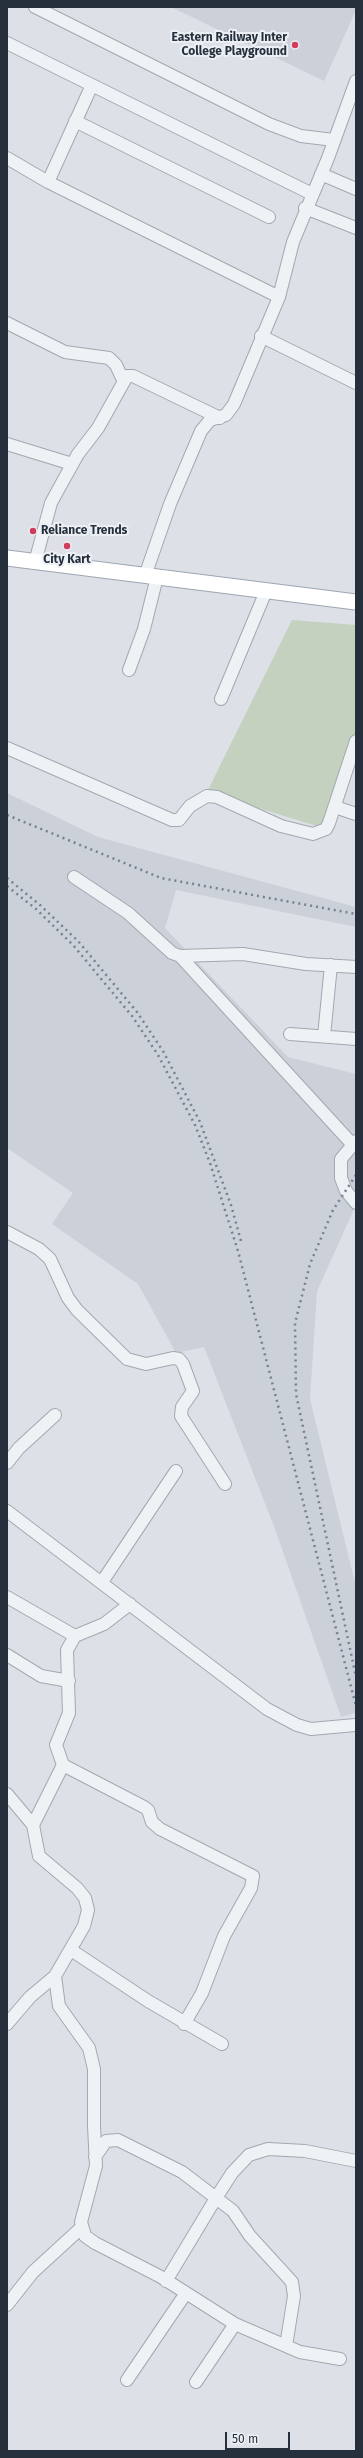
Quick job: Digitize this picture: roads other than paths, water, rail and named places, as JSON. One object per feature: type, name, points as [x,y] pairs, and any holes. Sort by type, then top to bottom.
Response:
[{"type":"main road","points":[[7,558],[356,602]]},
{"type":"street","points":[[35,7],[269,124],[301,136],[334,140]]},
{"type":"street","points":[[8,46],[92,85],[312,194]]},
{"type":"street","points":[[129,670],[144,630],[151,576],[170,504],[201,431],[210,420],[226,415],[234,404],[279,297],[293,242],[321,174],[356,81]]},
{"type":"street","points":[[48,182],[92,85]]},
{"type":"street","points":[[75,121],[269,217]]},
{"type":"street","points":[[7,158],[48,182],[279,297]]},
{"type":"street","points":[[321,174],[356,189]]},
{"type":"street","points":[[306,208],[356,228]]},
{"type":"street","points":[[7,323],[65,352],[109,358],[116,365],[122,380]]},
{"type":"street","points":[[262,336],[356,383]]},
{"type":"street","points":[[35,562],[51,503],[72,464],[98,428],[122,380],[127,376],[133,376],[220,418]]},
{"type":"street","points":[[7,444],[72,464]]},
{"type":"street","points":[[221,699],[266,591]]},
{"type":"street","points":[[7,748],[172,820],[179,820],[190,806],[207,796],[217,797],[281,826],[313,834],[326,829],[335,807],[356,740]]},
{"type":"street","points":[[335,807],[356,814]]},
{"type":"street","points":[[74,877],[128,913],[172,953],[180,956],[243,954],[356,967]]},
{"type":"street","points":[[180,956],[354,1143],[341,1159],[341,1178],[346,1191],[356,1203]]},
{"type":"street","points":[[324,1036],[331,965]]},
{"type":"street","points":[[290,1034],[356,1039]]},
{"type":"street","points":[[7,1232],[39,1249],[50,1259],[68,1298],[76,1310],[127,1358],[146,1364],[173,1358],[179,1359],[183,1364],[193,1391],[182,1407],[181,1416],[225,1484]]},
{"type":"street","points":[[7,1463],[19,1448],[55,1415]]},
{"type":"street","points":[[102,1582],[176,1471]]},
{"type":"street","points":[[7,1511],[267,1709],[287,1720],[312,1729],[355,1725]]},
{"type":"street","points":[[7,1598],[75,1636]]},
{"type":"street","points":[[130,1604],[104,1624],[75,1636],[67,1650],[69,1713],[56,1745],[63,1765],[144,1807],[148,1810],[152,1822],[160,1829],[253,1876],[251,1888],[224,1936],[202,1993],[184,2024]]},
{"type":"street","points":[[7,1655],[40,1676],[69,1681]]},
{"type":"street","points":[[33,1826],[63,1765]]},
{"type":"street","points":[[7,1794],[33,1826],[39,1856],[77,1888],[85,1898],[88,1910],[84,1926],[55,1976],[30,1997],[7,2024]]},
{"type":"street","points":[[71,1950],[184,2024],[222,2044]]},
{"type":"street","points":[[55,1976],[59,2006],[62,2013],[92,2055],[94,2069],[95,2175],[81,2222],[81,2228],[85,2236],[94,2243],[166,2281],[235,2324],[300,2352],[340,2359]]},
{"type":"street","points":[[95,2157],[106,2141],[118,2140],[182,2172],[233,2211],[250,2236],[292,2282],[294,2296],[286,2346]]},
{"type":"street","points":[[166,2281],[232,2173],[249,2155],[259,2150],[305,2151],[356,2161]]},
{"type":"street","points":[[7,2305],[33,2272],[81,2228]]},
{"type":"street","points":[[127,2380],[186,2293]]},
{"type":"street","points":[[196,2382],[235,2324]]},
{"type":"railway","points":[[7,815],[161,878],[356,914]]},
{"type":"railway","points":[[7,878],[40,905],[78,941],[137,1012],[163,1051],[200,1122],[231,1205],[241,1241]]},
{"type":"railway","points":[[7,886],[36,909],[73,945],[132,1016],[158,1055],[195,1125],[210,1163],[238,1251],[356,1706]]},
{"type":"railway","points":[[356,1175],[333,1210],[310,1264],[295,1323],[296,1394],[356,1677]]},
{"type":"place","name":"Eastern Railway Inter College Playground","points":[[295,45]]},
{"type":"place","name":"Reliance Trends","points":[[33,531]]},
{"type":"place","name":"City Kart","points":[[67,546]]}]
